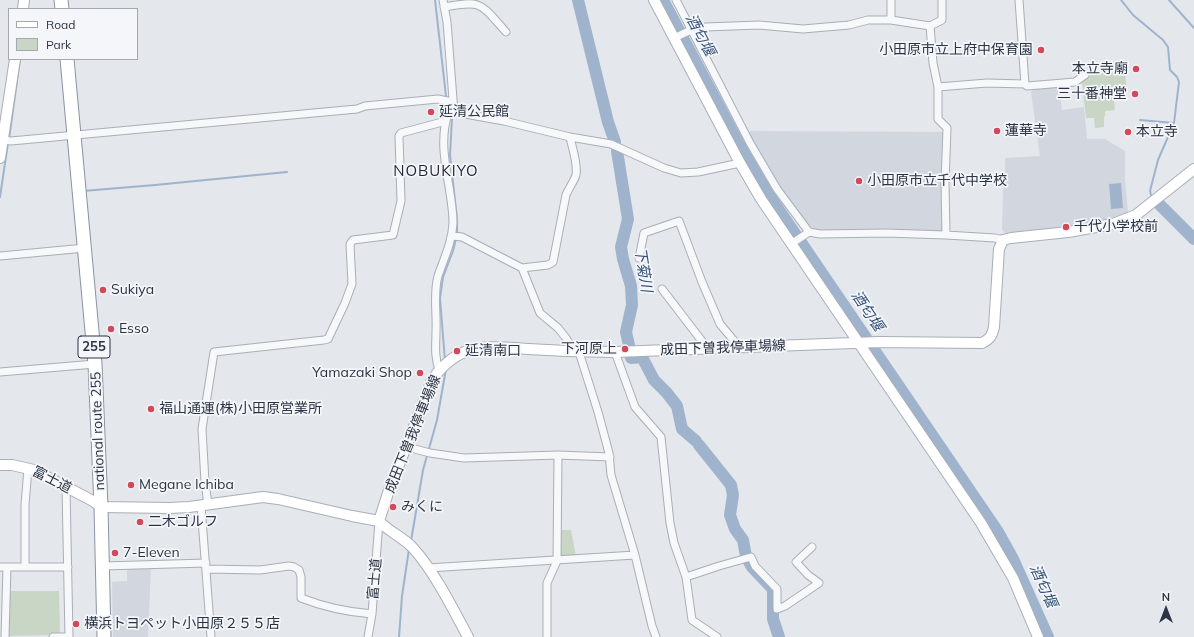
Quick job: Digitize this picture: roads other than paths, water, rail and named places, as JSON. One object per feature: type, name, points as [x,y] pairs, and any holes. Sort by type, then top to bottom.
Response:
[{"type":"highway","name":"national route 255","points":[[67,60],[95,364],[103,566],[104,637]]},
{"type":"main road","points":[[654,0],[740,163],[761,199],[982,526],[1013,578],[1038,637]]},
{"type":"main road","points":[[0,158],[6,140],[15,60]]},
{"type":"main road","points":[[1003,240],[1068,232],[1113,224],[1136,214],[1194,169]]},
{"type":"main road","name":"成田下曽我停車場線","points":[[380,521],[388,494],[432,380],[439,370],[457,356],[478,348],[615,352],[879,342],[982,343],[989,340],[992,336],[994,327],[999,249],[1003,240]]},
{"type":"main road","name":"富士道","points":[[0,465],[28,468],[93,501],[101,507]]},
{"type":"main road","points":[[101,507],[170,508],[254,498],[278,498],[352,516],[380,521],[386,528],[410,545],[428,568],[468,637]]},
{"type":"street","points":[[676,0],[750,143],[777,189],[807,234]]},
{"type":"street","points":[[891,0],[891,20]]},
{"type":"street","points":[[674,38],[692,30],[706,27],[759,25],[803,28],[849,25],[868,20],[891,20],[930,26],[942,20],[942,0]]},
{"type":"street","points":[[1019,0],[1025,84]]},
{"type":"street","points":[[454,112],[452,102],[447,22],[443,4],[479,4],[506,32]]},
{"type":"street","points":[[930,26],[932,63],[938,87],[938,119],[947,128],[945,183],[946,235]]},
{"type":"street","points":[[938,87],[987,83],[1025,84],[1027,86],[1076,82],[1085,75]]},
{"type":"street","points":[[6,140],[74,136],[438,99],[452,102]]},
{"type":"street","points":[[439,370],[435,358],[435,294],[438,276],[455,236],[445,156],[446,121],[448,114],[454,112],[504,121],[570,137],[611,144],[664,168],[681,173],[698,172],[740,163]]},
{"type":"street","points":[[211,637],[206,566],[204,505],[205,482],[202,429],[214,352],[324,340],[328,338],[345,303],[352,284],[350,244],[354,240],[393,235],[401,201],[399,136],[401,133],[446,121]]},
{"type":"street","points":[[455,236],[462,237],[522,268],[548,265],[553,262],[566,195],[575,176],[576,169],[570,137]]},
{"type":"street","points":[[639,258],[644,233],[679,221],[720,324],[740,348]]},
{"type":"street","points":[[792,244],[807,234],[946,235],[995,238],[1003,240]]},
{"type":"street","points":[[0,256],[85,248]]},
{"type":"street","points":[[522,268],[540,313],[558,328],[576,352],[598,412],[610,457],[611,475],[635,555],[656,637]]},
{"type":"street","points":[[662,289],[708,349]]},
{"type":"street","points":[[615,352],[635,407],[661,437],[670,523],[674,544],[686,577],[692,620],[717,637]]},
{"type":"street","points":[[0,372],[95,364]]},
{"type":"street","points":[[407,447],[464,458],[558,455],[610,457]]},
{"type":"street","points":[[546,637],[547,583],[557,561],[558,455]]},
{"type":"street","points":[[25,566],[25,505],[28,468]]},
{"type":"street","points":[[53,637],[69,637],[66,487]]},
{"type":"street","name":"富士道","points":[[368,637],[372,614],[380,521]]},
{"type":"street","points":[[686,577],[751,557],[755,566],[777,589],[777,609],[785,606],[819,583],[808,575],[796,562],[812,547]]},
{"type":"street","points":[[428,568],[635,555]]},
{"type":"street","points":[[103,566],[206,566],[260,570],[277,567],[294,567],[299,570],[301,577],[300,598],[318,605],[348,612],[372,614]]},
{"type":"street","points":[[5,637],[3,567],[68,567]]},
{"type":"water","points":[[1121,183],[1123,208],[1111,209],[1109,184]]},
{"type":"waterway","points":[[435,0],[446,96]]},
{"type":"waterway","name":"下菊川","points":[[578,0],[608,122],[615,142]]},
{"type":"waterway","name":"酒匂堰","points":[[663,0],[740,146],[768,194],[998,532],[1013,559],[1048,637]]},
{"type":"waterway","points":[[1121,0],[1133,15],[1163,40],[1168,47],[1170,70],[1177,77],[1179,82],[1174,123],[1158,160],[1150,191],[1153,198]]},
{"type":"waterway","points":[[1169,0],[1194,28]]},
{"type":"waterway","points":[[9,139],[20,60]]},
{"type":"waterway","points":[[445,361],[440,298],[443,277],[453,251],[457,234],[457,219],[450,155],[452,119]]},
{"type":"waterway","points":[[1140,120],[1174,123]]},
{"type":"waterway","points":[[0,197],[8,143]]},
{"type":"waterway","name":"下菊川","points":[[617,151],[628,219],[621,247],[631,286],[632,305],[626,332],[629,345]]},
{"type":"waterway","points":[[83,191],[287,172]]},
{"type":"waterway","points":[[1160,205],[1194,239]]},
{"type":"waterway","name":"下菊川","points":[[631,358],[642,357],[654,380],[677,406],[682,429],[696,441]]},
{"type":"waterway","points":[[411,541],[423,470],[437,420],[446,369]]},
{"type":"waterway","name":"下菊川","points":[[699,445],[731,485],[733,495],[730,515],[735,529],[743,540],[746,556]]},
{"type":"waterway","points":[[399,637],[402,596],[409,549]]},
{"type":"waterway","name":"下菊川","points":[[748,560],[752,567],[773,589],[773,619],[779,637]]},
{"type":"place","name":"小田原市立上府中保育園","points":[[1041,50]]},
{"type":"place","name":"本立寺廟","points":[[1136,69]]},
{"type":"place","name":"三十番神堂","points":[[1135,94]]},
{"type":"place","name":"延清公民館","points":[[431,112]]},
{"type":"place","name":"蓮華寺","points":[[997,131]]},
{"type":"place","name":"本立寺","points":[[1128,132]]},
{"type":"place","name":"小田原市立千代中学校","points":[[859,181]]},
{"type":"place","name":"千代小学校前","points":[[1066,227]]},
{"type":"place","name":"Sukiya","points":[[103,290]]},
{"type":"place","name":"Esso","points":[[111,329]]},
{"type":"place","name":"下河原上","points":[[625,349]]},
{"type":"place","name":"延清南口","points":[[457,351]]},
{"type":"place","name":"Yamazaki Shop","points":[[420,373]]},
{"type":"place","name":"福山通運(株)小田原営業所","points":[[151,409]]},
{"type":"place","name":"Megane Ichiba","points":[[131,485]]},
{"type":"place","name":"みくに","points":[[393,507]]},
{"type":"place","name":"二木ゴルフ","points":[[140,522]]},
{"type":"place","name":"7-Eleven","points":[[115,553]]},
{"type":"place","name":"横浜トヨペット小田原２５５店","points":[[76,624]]},
{"type":"district","name":"NOBUKIYO","points":[[436,171]]}]
